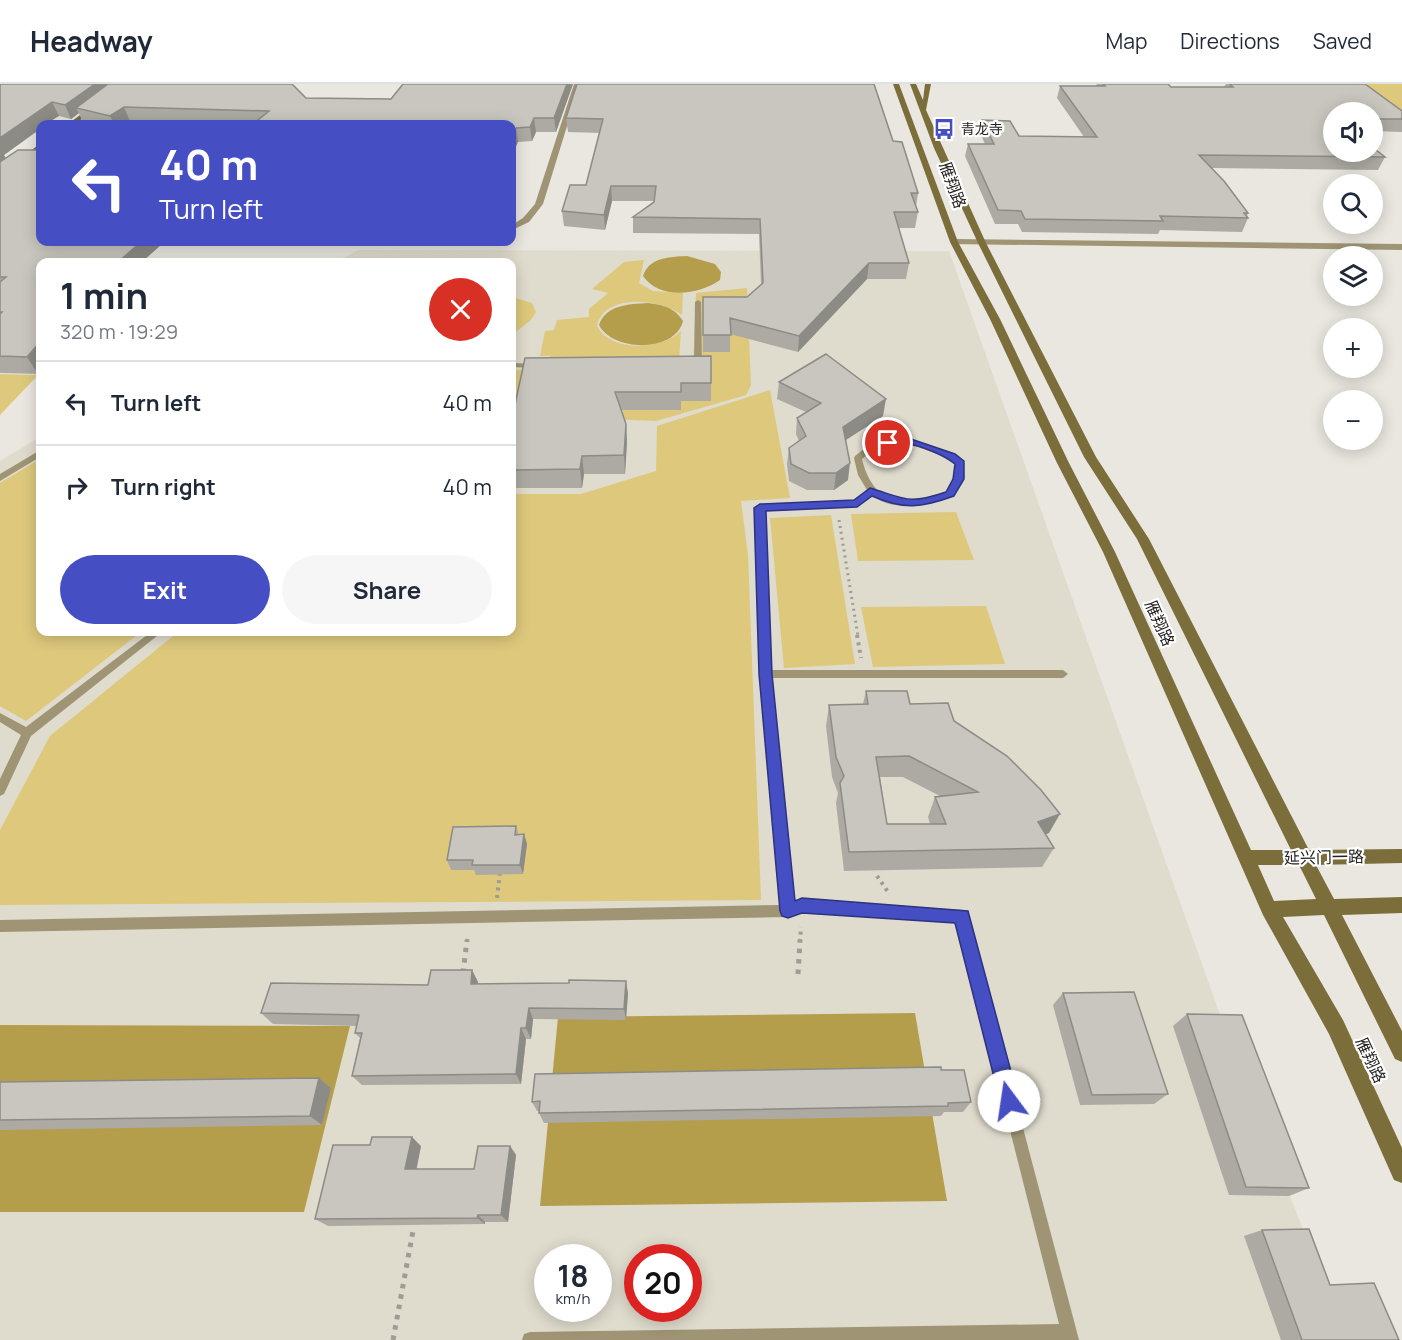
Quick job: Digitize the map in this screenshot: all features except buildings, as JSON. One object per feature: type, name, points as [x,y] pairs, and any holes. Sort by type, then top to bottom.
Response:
[{"type":"main road","points":[[76,120],[126,84]]},
{"type":"main road","points":[[886,84],[898,89]]},
{"type":"main road","name":"雁翔路","points":[[913,84],[924,114],[982,243],[1090,457],[1143,539],[1402,1052]]},
{"type":"main road","points":[[924,114],[928,84]]},
{"type":"main road","name":"雁翔路","points":[[898,89],[954,242],[995,319],[1063,464],[1109,552],[1269,909],[1336,1027],[1402,1172]]},
{"type":"main road","points":[[0,178],[36,151]]},
{"type":"main road","name":"延兴门一路","points":[[1246,858],[1402,856]]},
{"type":"main road","points":[[1269,909],[1402,905]]},
{"type":"street","points":[[516,226],[526,220],[539,204],[577,84]]},
{"type":"street","points":[[954,242],[1402,247]]},
{"type":"lane","points":[[686,368],[698,368],[698,302]]},
{"type":"lane","points":[[516,365],[546,366]]},
{"type":"lane","points":[[908,441],[951,456],[960,463],[958,479],[950,494],[924,503],[895,502],[870,492],[860,476],[858,458],[872,447],[908,441]]},
{"type":"lane","points":[[0,478],[36,456]]},
{"type":"lane","points":[[788,911],[766,674],[760,508],[857,504],[870,492]]},
{"type":"lane","points":[[0,791],[27,733],[152,636]]},
{"type":"lane","points":[[766,674],[1063,674]]},
{"type":"lane","points":[[0,717],[27,733]]},
{"type":"lane","points":[[0,926],[788,911],[802,906],[962,916],[1070,1336],[530,1340]]},
{"type":"path","points":[[837,504],[864,674]]},
{"type":"path","points":[[495,916],[500,869]]},
{"type":"path","points":[[798,974],[802,906]]},
{"type":"path","points":[[463,977],[471,917]]},
{"type":"path","points":[[393,1340],[413,1231]]},
{"type":"shaded area","points":[[1345,84],[1402,84],[1402,124],[1383,111],[1383,102],[1371,102]]},
{"type":"shaded area","points":[[358,250],[949,251],[1225,1029],[1346,1340],[0,1340],[0,461],[36,439],[36,636],[516,636],[516,258],[344,258]]},
{"type":"shaded area","points":[[687,256],[715,264],[721,272],[720,280],[701,289],[680,293],[659,289],[643,276],[650,265],[661,259]]},
{"type":"shaded area","points":[[644,260],[639,283],[653,291],[683,293],[682,315],[673,309],[648,302],[622,303],[610,308],[602,315],[597,326],[613,341],[637,346],[662,342],[681,331],[679,361],[549,362],[550,356],[540,356],[545,331],[554,330],[557,320],[589,317],[589,309],[608,293],[592,289],[624,262]]},
{"type":"shaded area","points":[[747,288],[751,385],[746,395],[656,421],[516,415],[516,370],[693,368],[696,293]]},
{"type":"shaded area","points":[[516,298],[532,303],[536,312],[531,320],[516,332]]},
{"type":"shaded area","points":[[648,303],[668,308],[683,321],[678,331],[668,339],[643,345],[630,344],[606,334],[599,325],[602,318],[612,310],[626,305]]},
{"type":"shaded area","points":[[0,374],[36,375],[36,377],[0,415]]},
{"type":"shaded area","points":[[770,390],[790,498],[741,501],[748,555],[761,900],[0,905],[0,830],[50,736],[173,636],[516,636],[516,494],[581,494],[656,471],[657,426]]},
{"type":"shaded area","points":[[36,461],[36,636],[136,636],[26,721],[0,706],[0,483]]},
{"type":"shaded area","points":[[956,512],[974,560],[858,561],[851,514]]},
{"type":"shaded area","points":[[831,515],[855,664],[784,668],[770,518]]},
{"type":"shaded area","points":[[986,606],[1005,664],[873,667],[861,607]]},
{"type":"shaded area","points":[[915,1013],[947,1201],[540,1206],[558,1017]]},
{"type":"shaded area","points":[[0,1025],[350,1026],[304,1212],[0,1212]]},
{"type":"place","name":"青龙寺","points":[[944,129]]},
{"type":"route","points":[[888,443],[908,441],[951,456],[960,463],[958,479],[950,494],[924,503],[895,502],[870,492],[857,504],[760,508],[766,674],[788,911],[802,906],[962,916],[1009,1101]]}]
